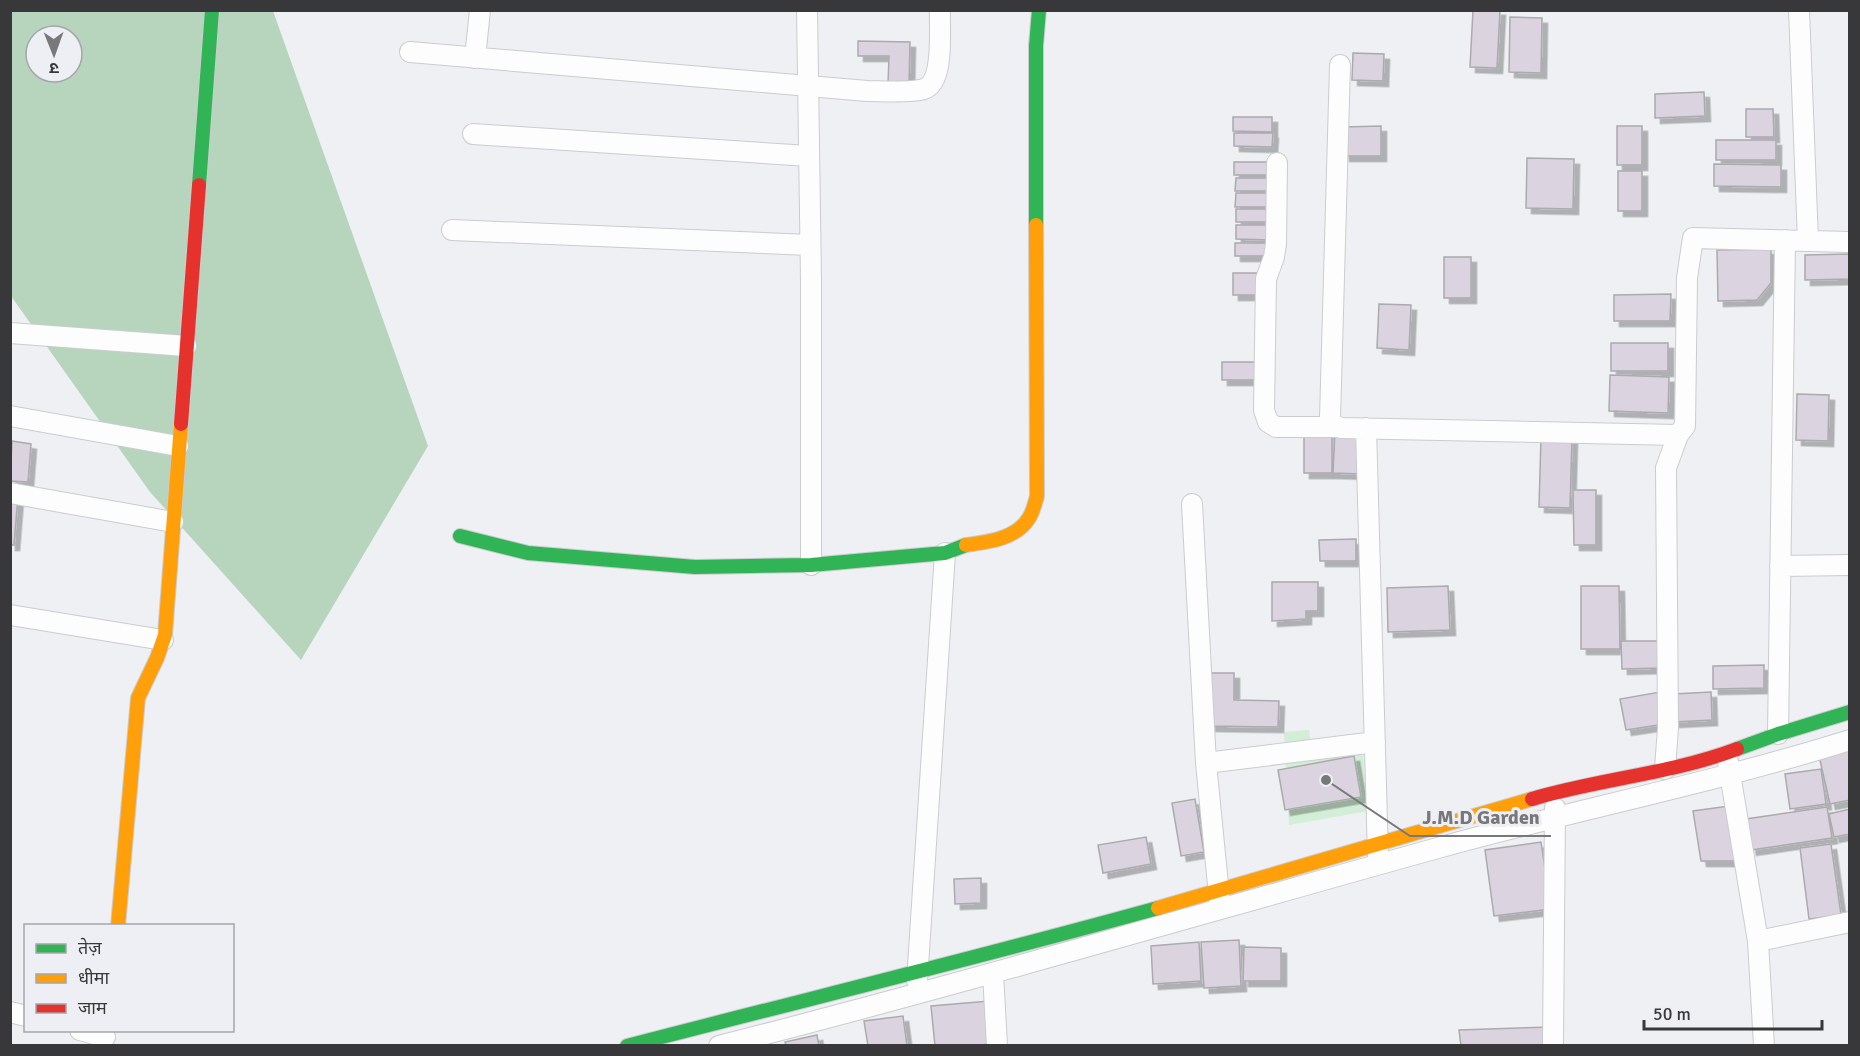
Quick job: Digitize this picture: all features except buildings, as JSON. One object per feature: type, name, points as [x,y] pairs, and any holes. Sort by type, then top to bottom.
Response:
[{"type":"street","points":[[118,924],[138,698],[158,658],[163,640],[212,10]]},
{"type":"street","points":[[476,58],[480,10]]},
{"type":"street","points":[[807,10],[811,565]]},
{"type":"street","points":[[410,52],[867,91],[922,90],[930,86],[938,72],[940,10]]},
{"type":"street","points":[[460,536],[528,553],[695,567],[811,565],[945,553],[964,545],[988,542],[1019,531],[1030,517],[1037,496],[1036,46],[1039,10]]},
{"type":"street","points":[[1799,10],[1808,241]]},
{"type":"street","points":[[1336,427],[1330,418],[1340,65]]},
{"type":"street","points":[[473,134],[809,156]]},
{"type":"street","points":[[1277,163],[1276,244],[1266,279],[1264,410],[1268,422],[1276,427],[1678,435]]},
{"type":"street","points":[[452,230],[810,245]]},
{"type":"street","points":[[1665,769],[1668,728],[1666,468],[1678,435],[1684,426],[1687,278],[1693,238],[1850,242]]},
{"type":"street","points":[[1778,734],[1785,240]]},
{"type":"street","points":[[10,333],[186,346]]},
{"type":"street","points":[[10,416],[178,446]]},
{"type":"street","points":[[1366,428],[1378,865]]},
{"type":"street","points":[[10,493],[173,522]]},
{"type":"street","points":[[1192,504],[1206,763],[1219,900]]},
{"type":"street","points":[[918,994],[916,971],[945,553]]},
{"type":"street","points":[[1780,566],[1850,565]]},
{"type":"street","points":[[10,615],[163,640]]},
{"type":"street","points":[[719,1046],[993,973],[1219,900],[1377,843],[1555,792],[1665,769],[1727,753],[1778,734],[1850,712]]},
{"type":"street","points":[[627,1046],[916,971],[1378,865],[1730,774],[1850,740]]},
{"type":"street","points":[[1206,763],[1375,742]]},
{"type":"street","points":[[1727,753],[1758,941],[1764,1046]]},
{"type":"street","points":[[1554,1046],[1555,792]]},
{"type":"street","points":[[1758,941],[1850,922]]},
{"type":"street","points":[[993,973],[997,1046]]},
{"type":"street","points":[[708,1026],[712,1046]]},
{"type":"street","points":[[86,1032],[105,1038]]},
{"type":"green space","points":[[10,11],[273,11],[428,446],[301,660],[150,492],[11,296]]},
{"type":"green space","points":[[1309,730],[1311,748],[1362,743],[1368,811],[1289,825],[1284,732]]},
{"type":"traffic: fast","points":[[199,185],[212,10]]},
{"type":"traffic: fast","points":[[1036,225],[1036,46],[1039,10]]},
{"type":"traffic: fast","points":[[460,536],[528,553],[695,567],[811,565],[945,553],[966,545]]},
{"type":"traffic: fast","points":[[1737,749],[1850,712]]},
{"type":"traffic: fast","points":[[627,1046],[1158,908]]},
{"type":"traffic: slow","points":[[966,545],[1001,538],[1017,531],[1030,516],[1037,496],[1036,225]]},
{"type":"traffic: slow","points":[[118,924],[138,698],[165,635],[181,424]]},
{"type":"traffic: slow","points":[[1158,908],[1532,799]]},
{"type":"traffic: jam","points":[[181,424],[199,185]]},
{"type":"traffic: jam","points":[[1532,799],[1687,765],[1737,749]]},
{"type":"place","name":"J.M.D Garden","points":[[1326,780]]}]
